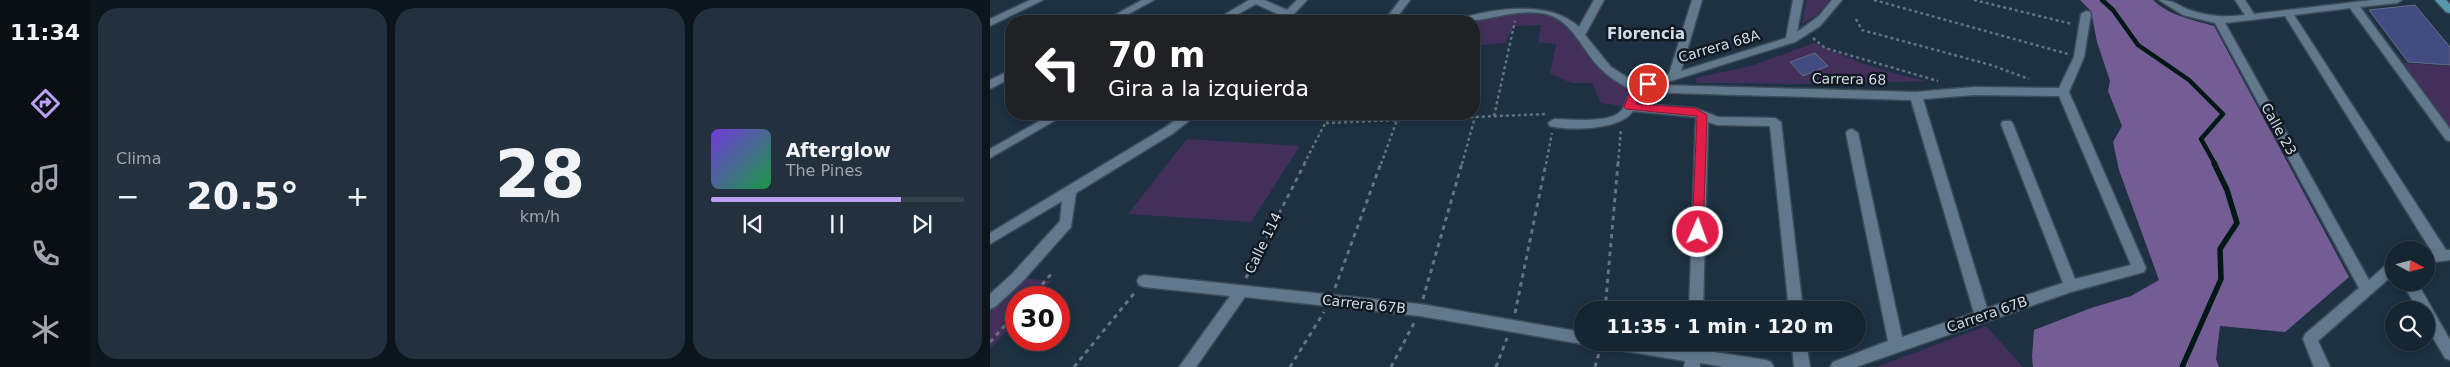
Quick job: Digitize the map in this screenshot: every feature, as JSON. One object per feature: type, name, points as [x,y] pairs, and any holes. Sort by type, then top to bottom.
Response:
[{"type":"main road","points":[[2440,0],[2450,10]]},
{"type":"street","points":[[1007,15],[1038,0]]},
{"type":"street","points":[[1120,15],[1149,0]]},
{"type":"street","points":[[1230,15],[1256,0],[1279,15]]},
{"type":"street","points":[[1287,15],[1302,0]]},
{"type":"street","points":[[1394,15],[1405,0]]},
{"type":"street","points":[[1497,11],[1503,0]]},
{"type":"street","points":[[1580,35],[1599,0]]},
{"type":"street","points":[[1674,75],[1697,0]]},
{"type":"street","points":[[1791,40],[1798,0]]},
{"type":"street","name":"Carrera 68A","points":[[1636,88],[1791,40],[1807,32],[1829,12],[1837,0]]},
{"type":"street","points":[[2164,0],[2187,13],[2219,21],[2397,0]]},
{"type":"street","points":[[2240,0],[2251,18]]},
{"type":"street","points":[[2310,0],[2317,9]]},
{"type":"street","points":[[2352,5],[2450,137]]},
{"type":"street","points":[[1480,16],[1518,8],[1537,8],[1566,18],[1607,70],[1636,88],[1626,112]]},
{"type":"street","points":[[2288,13],[2446,255]]},
{"type":"street","points":[[2062,92],[2079,57],[2086,14]]},
{"type":"street","points":[[990,23],[1005,16]]},
{"type":"street","name":"Calle 23","points":[[2219,21],[2367,290]]},
{"type":"street","points":[[990,84],[1005,76]]},
{"type":"street","name":"Carrera 68","points":[[1636,88],[1916,96],[1974,91],[2062,92]]},
{"type":"street","name":"Carrera 67B","points":[[1838,367],[1896,345],[2072,286],[2138,268],[2062,92]]},
{"type":"street","points":[[1916,96],[1982,316]]},
{"type":"street","points":[[1555,118],[1608,122],[1626,112],[1695,112],[1717,121],[1775,122],[1795,301]]},
{"type":"street","points":[[1696,301],[1702,115]]},
{"type":"street","points":[[990,154],[1050,120]]},
{"type":"street","points":[[990,239],[1184,120]]},
{"type":"street","points":[[2007,124],[2072,286]]},
{"type":"street","points":[[1852,133],[1896,345]]},
{"type":"street","points":[[990,304],[1017,278],[1066,223],[1070,190]]},
{"type":"street","points":[[2322,367],[2310,339],[2385,274]]},
{"type":"street","name":"Carrera 67B","points":[[1144,281],[1420,310],[1574,336]]},
{"type":"street","name":"Calle 114","points":[[1187,367],[1242,290]]},
{"type":"street","points":[[2435,327],[2450,353]]},
{"type":"street","points":[[1667,351],[1766,367]]},
{"type":"street","points":[[1801,351],[1802,367]]},
{"type":"path","points":[[1874,0],[2079,57]]},
{"type":"path","points":[[1974,0],[2084,27]]},
{"type":"path","points":[[1494,116],[1518,8]]},
{"type":"path","points":[[1856,19],[1862,30],[1991,65],[2036,82]]},
{"type":"path","points":[[1807,32],[1825,48],[1946,83]]},
{"type":"path","points":[[1606,301],[1626,112]]},
{"type":"path","points":[[1480,117],[1555,118],[1513,325],[1496,367]]},
{"type":"path","name":"Calle 114","points":[[1242,290],[1251,266],[1327,120]]},
{"type":"path","points":[[1290,367],[1331,300],[1397,120],[1326,123]]},
{"type":"path","points":[[1391,367],[1420,310],[1474,120]]},
{"type":"path","points":[[1041,286],[1053,272]]},
{"type":"path","points":[[1074,367],[1144,281]]},
{"type":"path","points":[[990,342],[1005,325]]},
{"type":"shaded area","points":[[1806,0],[1830,0],[1816,16],[1802,24]]},
{"type":"shaded area","points":[[2080,0],[2153,0],[2174,14],[2214,26],[2349,277],[2285,332],[2220,326],[2216,359],[2219,367],[2033,367],[2034,330],[2091,308],[2131,296],[2159,280],[2119,170],[2113,142],[2122,126],[2108,91],[2110,81],[2097,42],[2091,11]]},
{"type":"shaded area","points":[[1529,11],[1554,16],[1574,34],[1600,68],[1636,88],[1629,107],[1601,103],[1592,83],[1572,83],[1550,74],[1556,44],[1538,42],[1541,25],[1514,26],[1505,43],[1480,45],[1480,17],[1500,13]]},
{"type":"shaded area","points":[[1814,43],[1869,65],[1926,81],[1819,84],[1697,83],[1695,78],[1751,66]]},
{"type":"shaded area","points":[[2403,63],[2450,66],[2450,127]]},
{"type":"shaded area","points":[[1187,139],[1300,146],[1251,222],[1128,214]]},
{"type":"shaded area","points":[[1021,278],[1051,281],[1046,286],[1013,286]]},
{"type":"shaded area","points":[[1005,293],[1005,332],[990,349],[990,308]]},
{"type":"shaded area","points":[[1986,326],[2023,367],[1877,367]]},
{"type":"building","points":[[2415,5],[2450,47],[2450,65],[2408,62],[2369,10]]},
{"type":"building","points":[[1815,53],[1828,66],[1803,76],[1790,62]]},
{"type":"waterway","points":[[2102,0],[2113,10],[2138,45],[2189,80],[2223,114],[2201,139],[2215,164]]},
{"type":"waterway","points":[[2182,367],[2221,279],[2220,249],[2237,223],[2227,190],[2214,163]]},
{"type":"district","name":"Florencia","points":[[1646,34]]},
{"type":"route","points":[[1648,84],[1636,88],[1629,107],[1695,112],[1702,115],[1698,232]]}]
